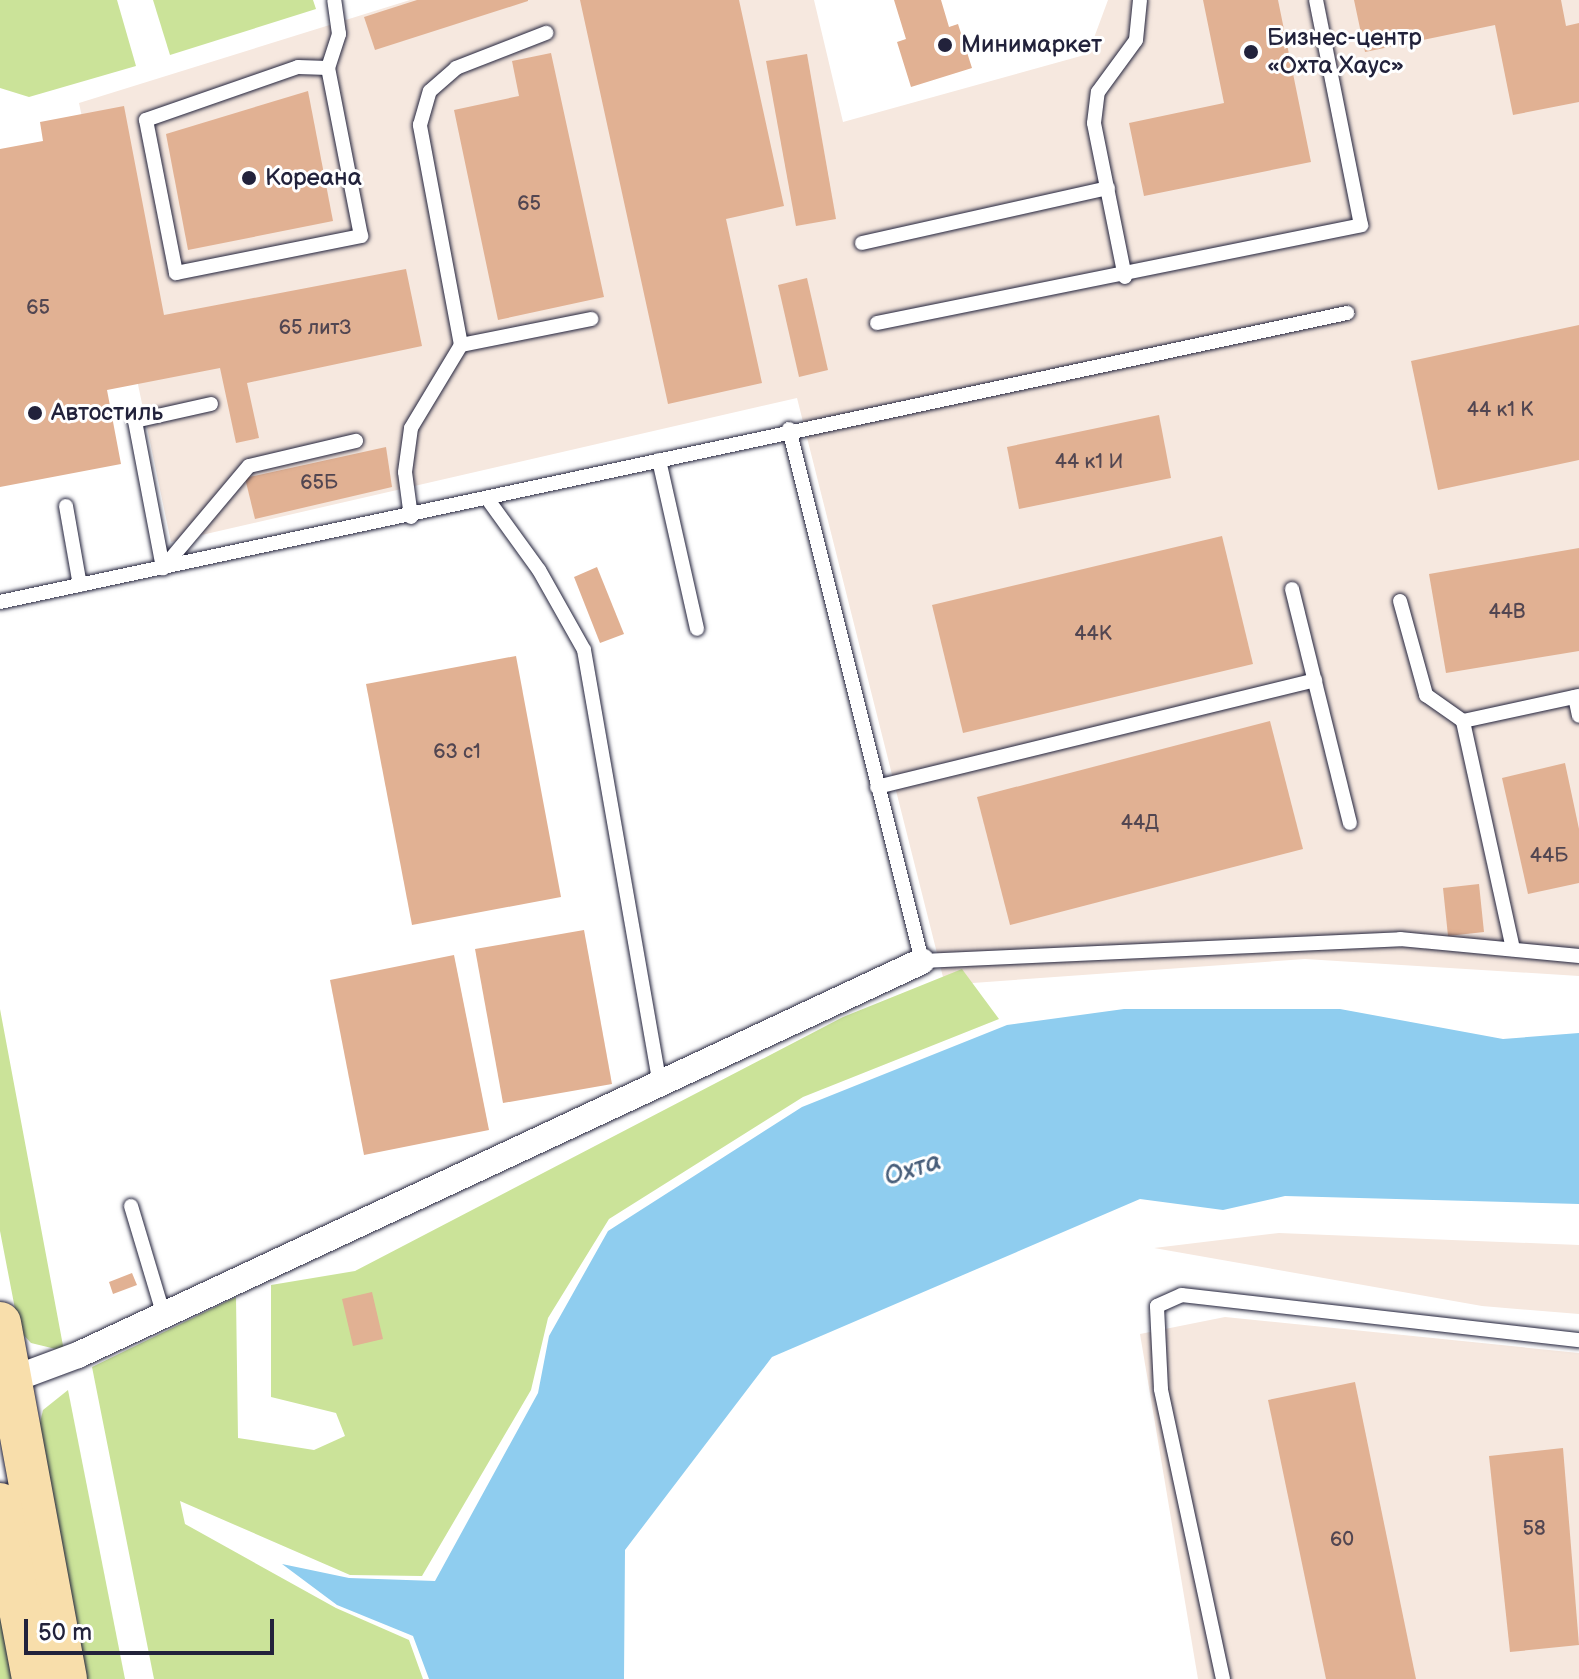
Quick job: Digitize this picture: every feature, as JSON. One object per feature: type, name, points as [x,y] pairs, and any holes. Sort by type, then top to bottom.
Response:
[{"type":"main road","points":[[0,1323],[11,1498],[33,1679]]},
{"type":"main road","points":[[11,1498],[66,1679]]},
{"type":"street","points":[[6,1382],[660,1086],[922,961]]},
{"type":"lane","points":[[328,68],[298,67],[146,120],[176,273],[361,236],[328,68],[339,34],[334,0]]},
{"type":"lane","points":[[1125,277],[1094,123],[1098,92],[1136,40],[1140,0]]},
{"type":"lane","points":[[877,323],[1125,277],[1361,225],[1316,0]]},
{"type":"lane","points":[[411,517],[405,472],[411,428],[461,345],[420,125],[423,113],[430,91],[456,68],[546,33]]},
{"type":"lane","points":[[862,243],[1108,188]]},
{"type":"lane","points":[[0,602],[489,501],[789,429],[1347,313]]},
{"type":"lane","points":[[461,345],[591,319]]},
{"type":"lane","points":[[163,568],[135,421],[211,404]]},
{"type":"lane","points":[[789,429],[922,961],[1400,939],[1579,956]]},
{"type":"lane","points":[[163,568],[249,466],[356,441]]},
{"type":"lane","points":[[659,460],[697,629]]},
{"type":"lane","points":[[489,501],[539,570],[584,650],[660,1086]]},
{"type":"lane","points":[[66,506],[80,585]]},
{"type":"lane","points":[[1292,589],[1350,823]]},
{"type":"lane","points":[[1400,601],[1426,695],[1463,721],[1513,949]]},
{"type":"lane","points":[[877,787],[1315,680]]},
{"type":"lane","points":[[1463,721],[1577,696],[1579,716]]},
{"type":"lane","points":[[131,1206],[163,1313]]},
{"type":"lane","points":[[1223,1679],[1161,1389],[1157,1306],[1182,1295],[1579,1340]]},
{"type":"shaded area","points":[[410,0],[814,0],[843,122],[1088,54],[1108,0],[1579,0],[1579,976],[1305,959],[945,985],[797,398],[171,542],[79,103]]},
{"type":"shaded area","points":[[1279,1233],[1579,1245],[1579,1314],[1482,1306],[1154,1248]]},
{"type":"shaded area","points":[[1225,1317],[1579,1353],[1579,1679],[1198,1679],[1140,1334]]},
{"type":"green space","points":[[0,0],[117,0],[136,66],[29,97],[0,88]]},
{"type":"green space","points":[[153,0],[313,0],[316,9],[170,55]]},
{"type":"green space","points":[[962,969],[999,1019],[803,1097],[609,1219],[548,1318],[531,1390],[422,1576],[350,1575],[180,1501],[185,1524],[336,1608],[409,1640],[423,1679],[154,1679],[92,1367],[236,1297],[238,1438],[314,1450],[345,1436],[336,1413],[271,1397],[271,1285],[355,1271],[843,1017]]},
{"type":"green space","points":[[0,1009],[64,1351],[31,1343],[19,1330],[0,1231]]},
{"type":"green space","points":[[68,1390],[125,1679],[84,1679],[38,1431],[43,1410]]},
{"type":"green space","points":[[0,1600],[15,1679],[0,1679]]},
{"type":"water","name":"Охта","points":[[1124,1009],[1340,1009],[1503,1039],[1579,1033],[1579,1204],[1285,1196],[1223,1210],[1140,1199],[772,1357],[625,1550],[624,1679],[429,1679],[413,1636],[337,1605],[282,1564],[349,1578],[435,1581],[538,1393],[549,1336],[608,1231],[802,1107],[1007,1025]]},
{"type":"building","points":[[417,0],[528,1],[375,50],[364,17]]},
{"type":"building","points":[[580,0],[739,0],[784,206],[726,219],[762,383],[668,404]]},
{"type":"building","points":[[894,0],[941,0],[949,27],[958,24],[972,68],[911,87],[897,42],[906,39]]},
{"type":"building","name":"Бизнес-центр «Охта Хаус»","points":[[1203,0],[1278,0],[1311,162],[1144,196],[1129,123],[1224,103]]},
{"type":"building","points":[[1354,0],[1561,0],[1566,26],[1579,23],[1579,102],[1513,115],[1495,25],[1365,52]]},
{"type":"building","points":[[551,53],[604,297],[498,320],[454,110],[519,96],[512,61]]},
{"type":"building","points":[[807,54],[836,219],[796,226],[766,61]]},
{"type":"building","name":"Кореана","points":[[308,91],[333,221],[188,250],[166,134]]},
{"type":"building","points":[[124,106],[164,315],[406,269],[422,346],[247,383],[259,438],[236,443],[220,368],[107,390],[121,464],[0,487],[0,149],[43,141],[40,122]]},
{"type":"building","points":[[807,278],[828,370],[799,377],[778,285]]},
{"type":"building","points":[[1579,325],[1579,460],[1438,490],[1411,361]]},
{"type":"building","points":[[1159,415],[1171,478],[1019,509],[1007,447]]},
{"type":"building","points":[[386,447],[392,487],[255,519],[245,478]]},
{"type":"building","points":[[1222,536],[1253,664],[963,733],[932,605]]},
{"type":"building","points":[[1579,548],[1579,651],[1446,673],[1429,574]]},
{"type":"building","points":[[597,567],[624,634],[600,643],[574,577]]},
{"type":"building","points":[[516,656],[561,897],[412,925],[366,684]]},
{"type":"building","points":[[1270,721],[1303,849],[1010,925],[977,797]]},
{"type":"building","points":[[1565,763],[1579,829],[1579,883],[1528,894],[1502,778]]},
{"type":"building","points":[[1479,884],[1484,932],[1448,936],[1443,888]]},
{"type":"building","points":[[584,930],[612,1084],[503,1103],[475,949]]},
{"type":"building","points":[[454,955],[489,1130],[364,1155],[330,980]]},
{"type":"building","points":[[132,1273],[137,1285],[113,1294],[109,1282]]},
{"type":"building","points":[[372,1292],[383,1339],[353,1346],[342,1299]]},
{"type":"building","points":[[1355,1382],[1416,1679],[1326,1679],[1268,1400]]},
{"type":"building","points":[[1563,1448],[1579,1645],[1510,1652],[1489,1456]]},
{"type":"place","name":"Минимаркет","points":[[945,45]]},
{"type":"place","name":"Бизнес-центр «Охта Хаус»","points":[[1251,52]]},
{"type":"place","name":"Кореана","points":[[249,178]]},
{"type":"place","name":"Автостиль","points":[[35,413]]}]
